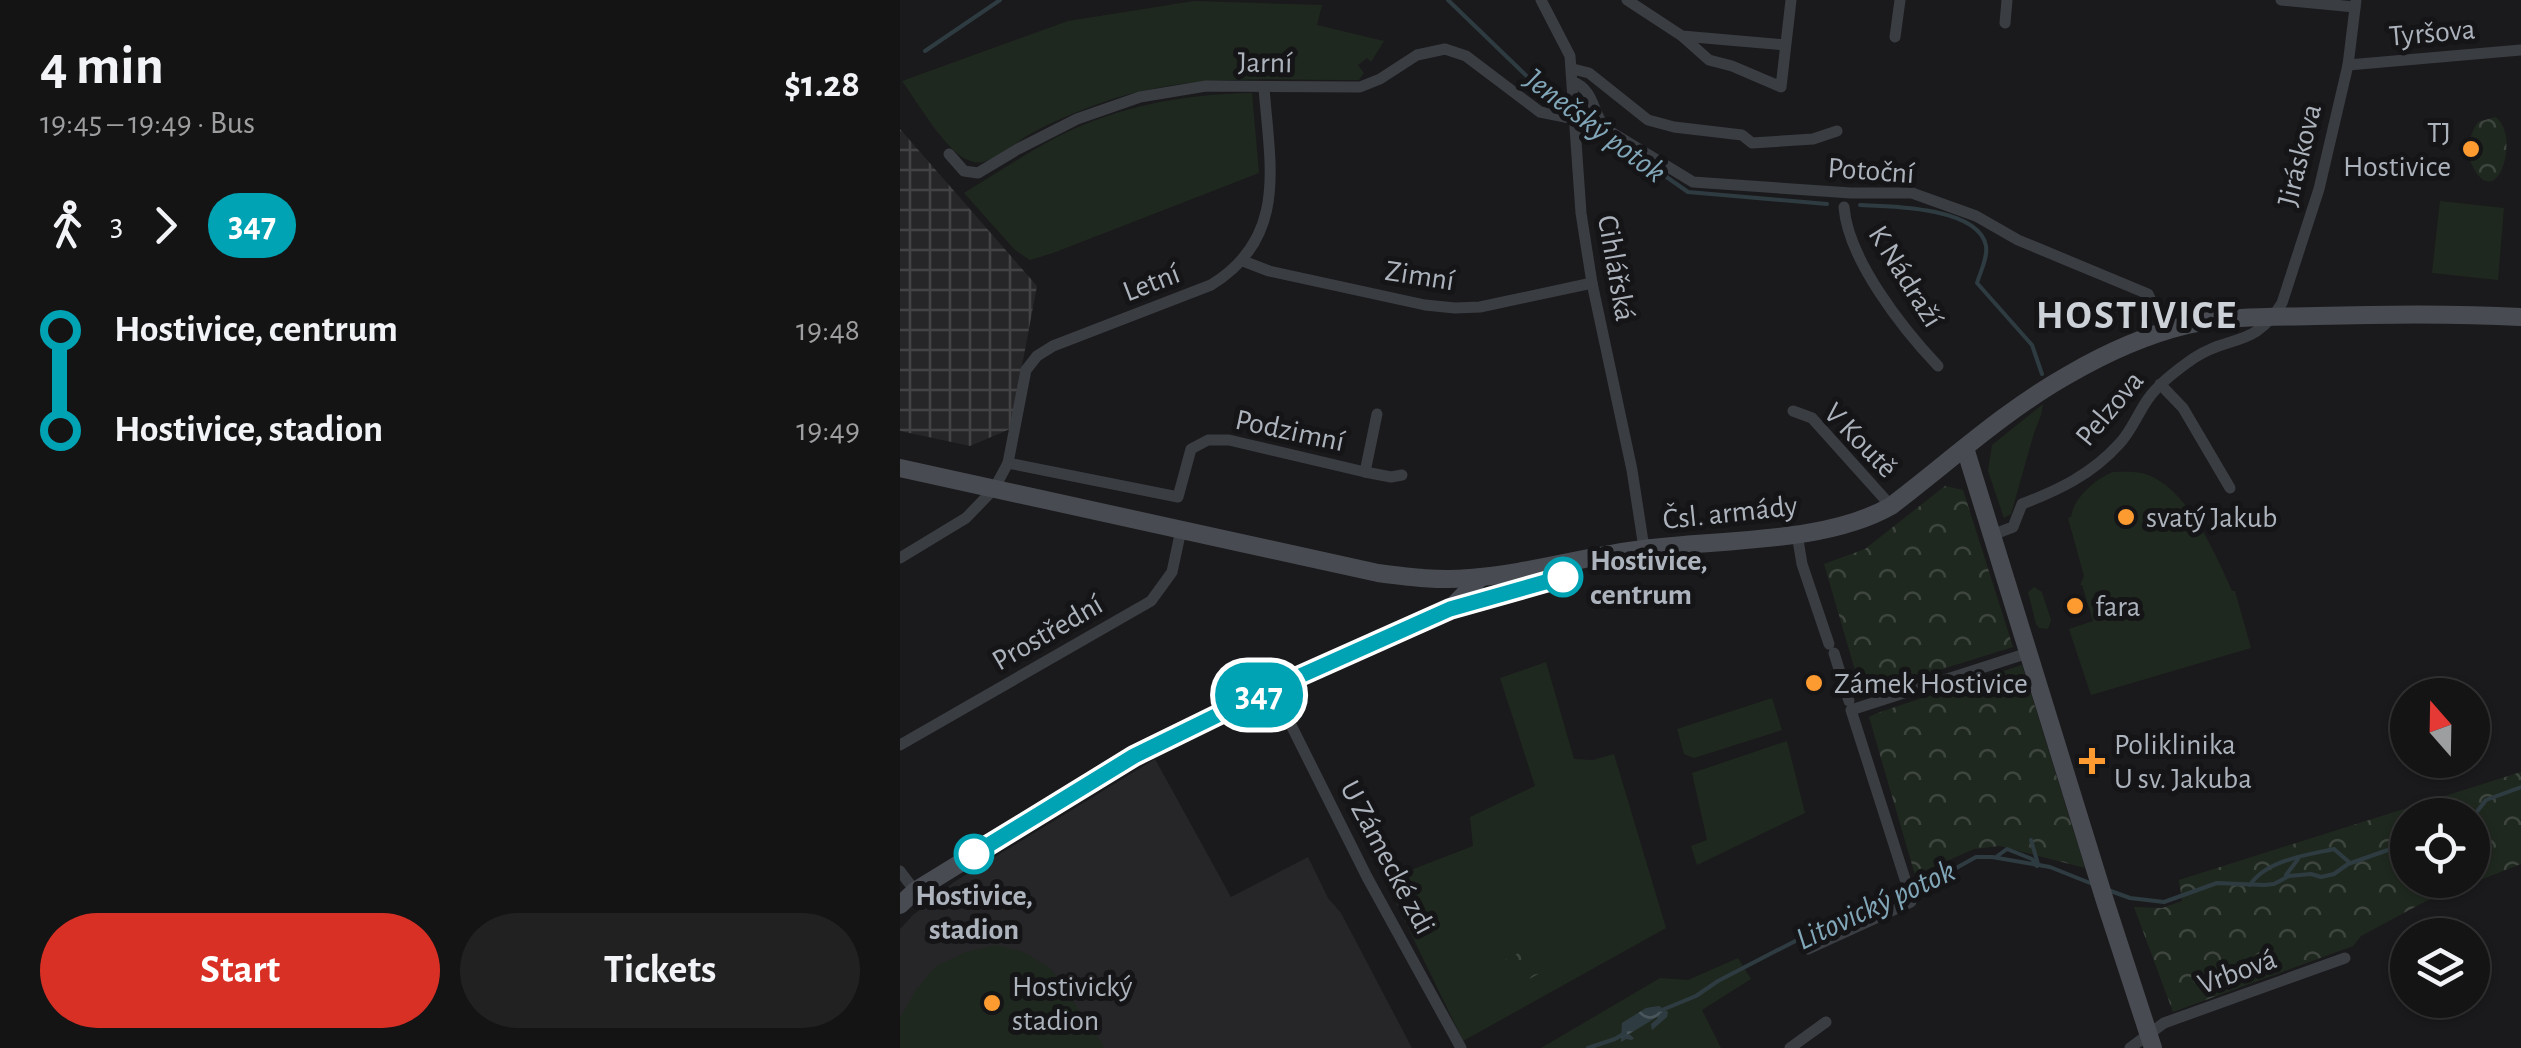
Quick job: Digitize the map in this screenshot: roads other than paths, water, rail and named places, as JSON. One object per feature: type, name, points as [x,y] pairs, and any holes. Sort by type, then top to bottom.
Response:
[{"type":"main road","name":"Čsl. armády","points":[[900,468],[1378,573],[1421,578],[1481,577],[1644,548],[1797,534],[1844,525],[1891,506],[2018,406],[2070,374],[2165,331],[2212,321],[2273,318],[2427,313],[2521,317]]},
{"type":"main road","points":[[1965,448],[2151,1042]]},
{"type":"main road","points":[[900,905],[915,891],[1134,756],[1273,688],[1433,618],[1450,609],[1481,577]]},
{"type":"main road","points":[[1421,578],[1434,595],[1433,618]]},
{"type":"street","name":"Cihlářská","points":[[1541,0],[1570,56],[1582,213],[1592,283],[1632,470],[1644,548]]},
{"type":"street","points":[[1627,0],[1682,36],[1708,60],[1732,66],[1777,87],[1781,87],[1791,0]]},
{"type":"street","points":[[1896,37],[1900,0]]},
{"type":"street","points":[[2005,23],[2007,0]]},
{"type":"street","points":[[2281,0],[2356,4]]},
{"type":"street","name":"Jiráskova","points":[[2273,318],[2282,302],[2319,189],[2348,65],[2356,4]]},
{"type":"street","points":[[1682,36],[1785,45]]},
{"type":"street","name":"Jarní","points":[[948,154],[964,171],[978,173],[1077,119],[1140,97],[1206,86],[1360,88],[1417,54],[1445,48],[1466,56],[1540,112],[1575,118]]},
{"type":"street","name":"Tyršova","points":[[2348,65],[2521,50]]},
{"type":"street","points":[[1573,75],[1589,73],[1648,120],[1742,135],[1752,143],[1813,140],[1837,131]]},
{"type":"street","name":"Potoční","points":[[1573,75],[1585,86],[1597,118],[1606,129],[1692,182],[1851,193],[1912,193],[1976,216],[2018,240],[2148,294],[2165,331]]},
{"type":"street","name":"Letní","points":[[900,558],[966,518],[994,489],[1008,462],[1026,370],[1037,356],[1053,346],[1211,285],[1231,273],[1254,246],[1270,198],[1264,88]]},
{"type":"street","name":"K Nádraží","points":[[1844,207],[1846,228],[1870,276],[1896,317],[1938,366]]},
{"type":"street","name":"Zimní","points":[[1242,261],[1425,305],[1455,308],[1592,283]]},
{"type":"street","name":"Pelzova","points":[[1992,534],[2013,527],[2022,504],[2077,480],[2121,443],[2160,384],[2197,356],[2245,338],[2273,318]]},
{"type":"street","points":[[2160,384],[2182,408],[2230,488]]},
{"type":"street","name":"V Koutě","points":[[1793,412],[1812,418],[1891,506]]},
{"type":"street","name":"Podzimní","points":[[1365,472],[1377,414]]},
{"type":"street","name":"Podzimní","points":[[1008,462],[1178,498],[1191,449],[1208,440],[1229,440],[1365,472],[1402,476]]},
{"type":"street","name":"Prostřední","points":[[900,746],[1152,601],[1172,572],[1181,530]]},
{"type":"street","points":[[1797,534],[1802,564],[1849,701]]},
{"type":"street","points":[[1808,949],[1909,905],[1912,895],[1852,710],[2028,653]]},
{"type":"street","name":"U Zámecké zdi","points":[[1273,688],[1367,877],[1461,1048]]},
{"type":"street","points":[[900,870],[915,891]]},
{"type":"street","name":"Vrbová","points":[[2130,1048],[2151,1042],[2164,1023],[2345,958]]},
{"type":"street","points":[[1790,1048],[1826,1022]]},
{"type":"water","points":[[1659,1006],[1668,1012],[1667,1017],[1652,1030],[1651,1024],[1657,1017],[1629,1034],[1632,1040],[1621,1042],[1622,1023],[1646,1008]]},
{"type":"waterway","name":"Jenečský potok","points":[[925,51],[1000,0]]},
{"type":"waterway","name":"Jenečský potok","points":[[1448,0],[1537,86],[1571,110]]},
{"type":"waterway","name":"Jenečský potok","points":[[1579,115],[1604,133]]},
{"type":"waterway","name":"Jenečský potok","points":[[1615,141],[1688,192],[1827,204]]},
{"type":"waterway","name":"Jenečský potok","points":[[1860,205],[1932,211],[1968,223],[1980,233],[1986,250],[1977,283],[2032,345],[2042,374]]},
{"type":"waterway","name":"Litovický potok","points":[[2490,799],[2521,787]]},
{"type":"waterway","name":"Jenečský potok","points":[[2031,840],[2038,864]]},
{"type":"waterway","points":[[1996,857],[2007,849],[2032,859],[2037,866]]},
{"type":"waterway","points":[[2250,885],[2276,864],[2334,849],[2350,863]]},
{"type":"waterway","name":"Litovický potok","points":[[2108,890],[2130,898],[2164,902],[2217,883],[2264,885],[2289,876],[2334,874],[2348,864],[2390,849]]},
{"type":"waterway","name":"Litovický potok","points":[[1662,1010],[1696,996],[1855,910],[1940,877],[1976,857],[2050,867],[2095,885]]},
{"type":"waterway","points":[[2286,875],[2298,859]]},
{"type":"waterway","name":"Litovický potok","points":[[1588,1048],[1625,1033]]},
{"type":"place","name":"TJ Hostivice","points":[[2471,149]]},
{"type":"place","name":"svatý Jakub","points":[[2126,517]]},
{"type":"place","name":"Hostivice, centrum","points":[[1563,577]]},
{"type":"place","name":"fara","points":[[2075,606]]},
{"type":"place","name":"Zámek Hostivice","points":[[1814,683]]},
{"type":"place","name":"Poliklinika U sv. Jakuba","points":[[2092,761]]},
{"type":"place","name":"Hostivice, stadion","points":[[974,854]]},
{"type":"place","name":"Hostivický stadion","points":[[992,1003]]},
{"type":"district","name":"HOSTIVICE","points":[[2137,314]]}]
